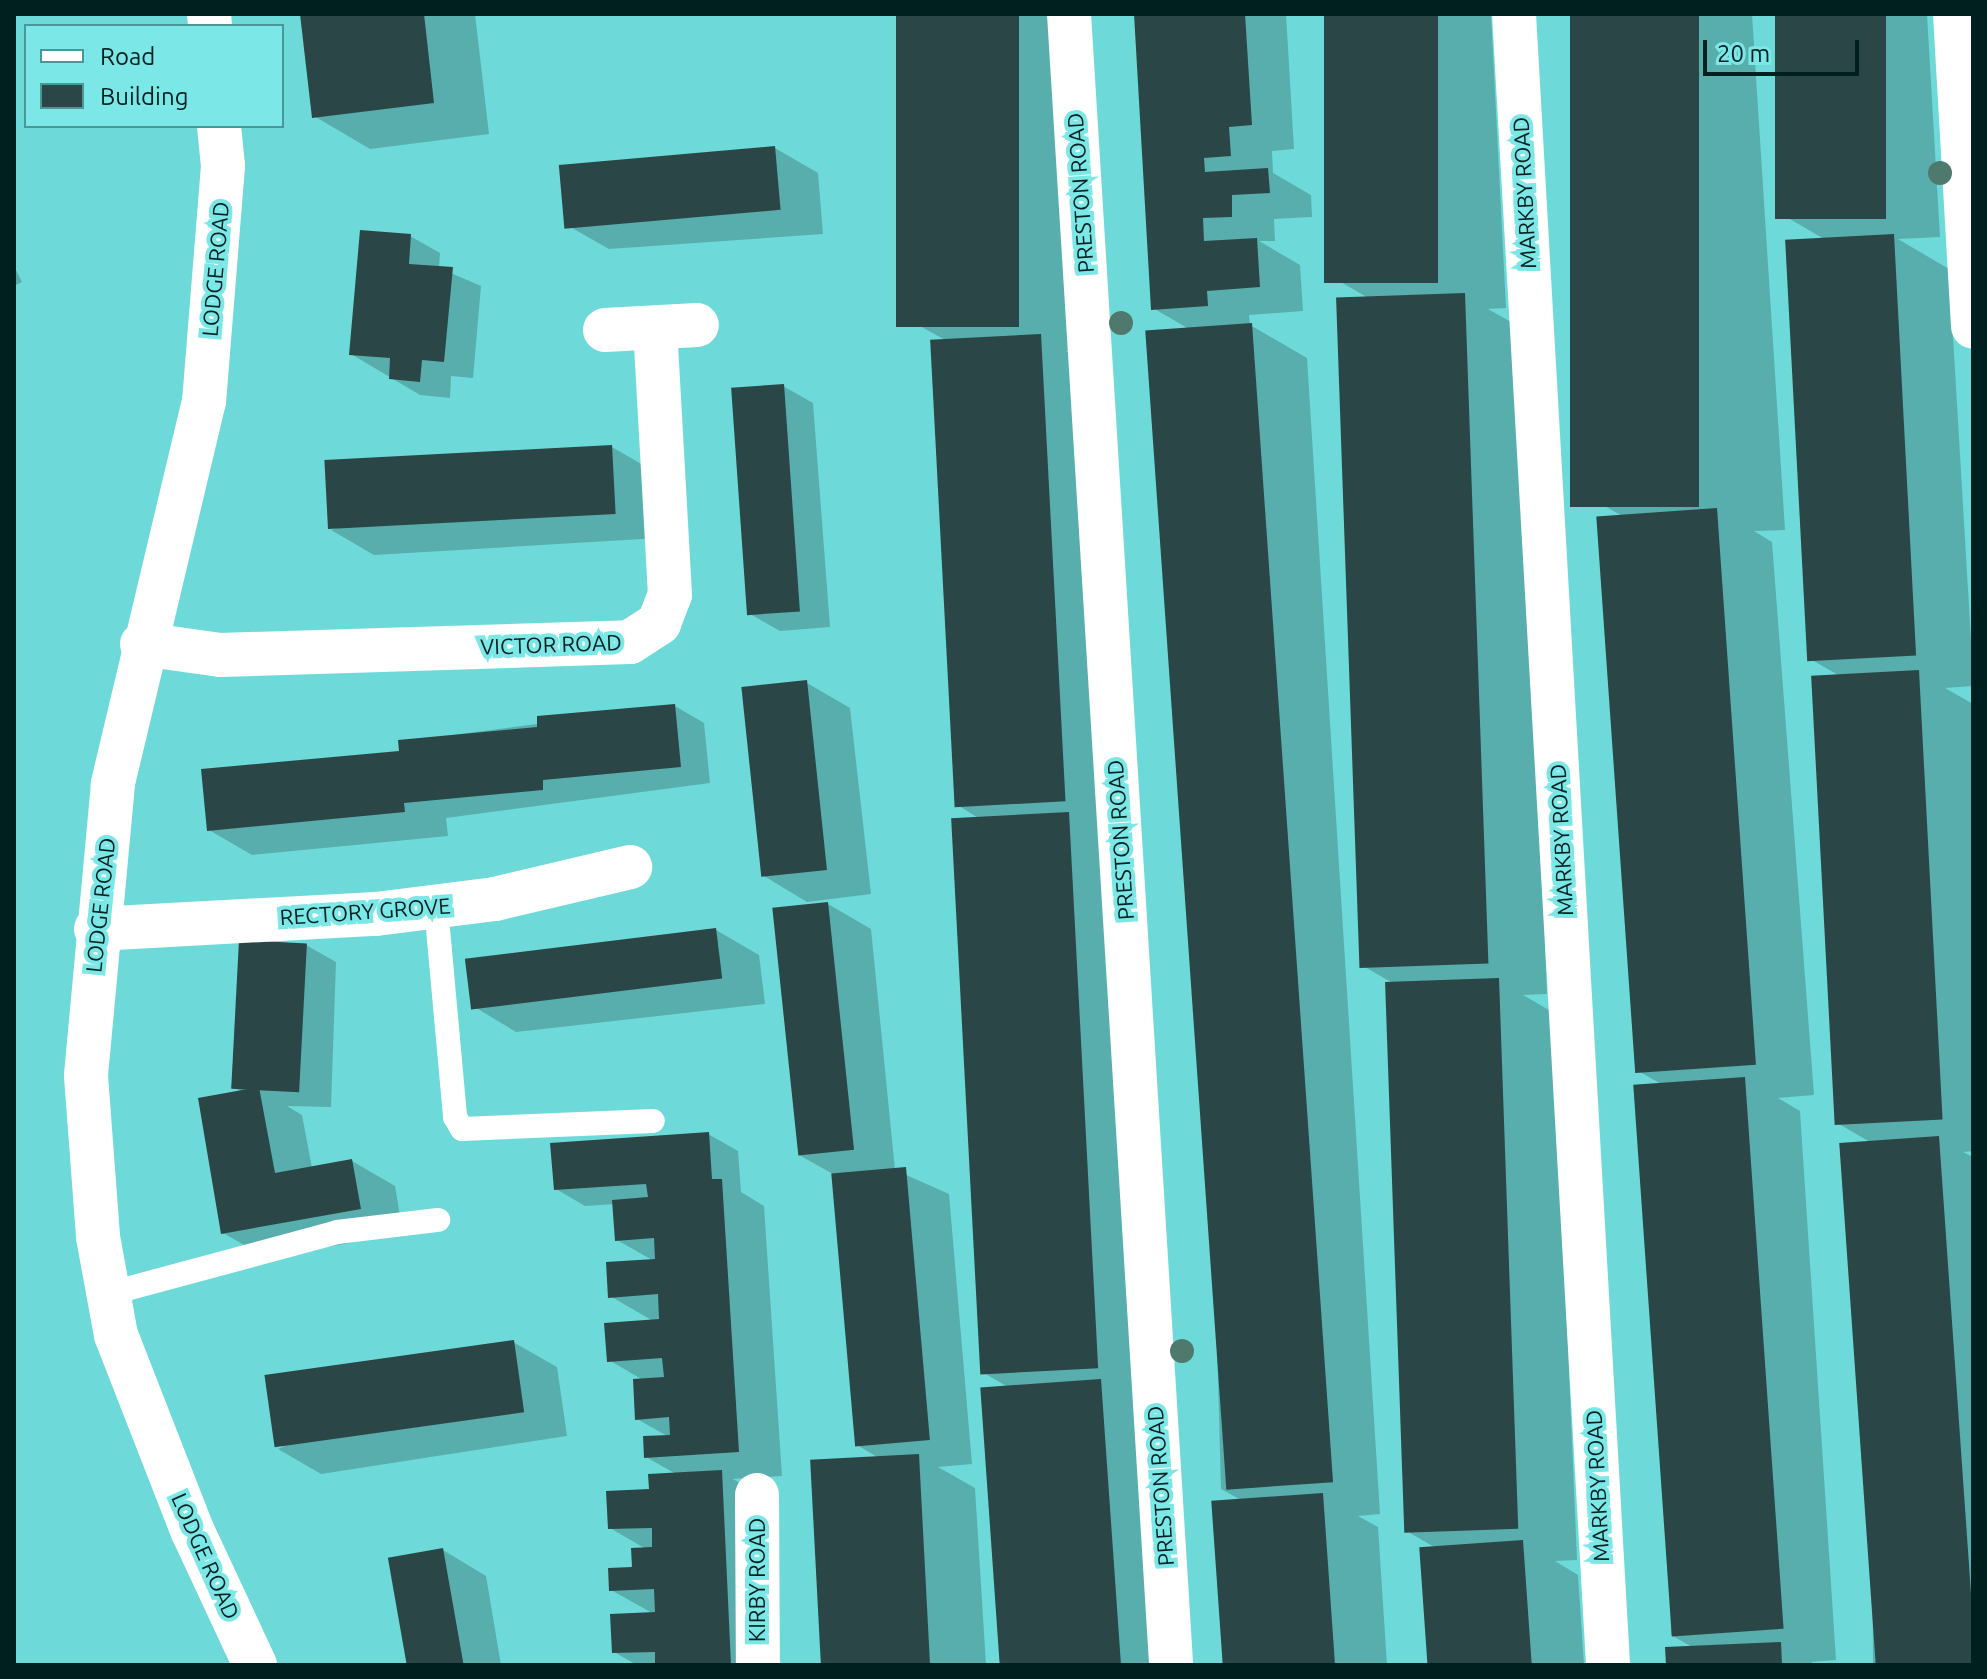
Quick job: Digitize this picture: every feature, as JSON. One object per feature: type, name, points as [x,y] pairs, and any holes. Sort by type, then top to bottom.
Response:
[{"type":"street","name":"PRESTON ROAD","points":[[1069,14],[1171,1665]]},
{"type":"street","name":"MARKBY ROAD","points":[[1514,14],[1608,1665]]},
{"type":"street","points":[[1955,14],[1973,326]]},
{"type":"street","name":"LODGE ROAD","points":[[219,128],[223,166],[204,401],[142,644],[113,784],[96,929],[86,1076],[108,1294],[116,1335],[193,1532],[255,1665]]},
{"type":"street","name":"VICTOR ROAD","points":[[142,644],[220,655],[630,642],[659,623],[670,595],[676,327],[605,330]]},
{"type":"street","name":"RECTORY GROVE","points":[[96,929],[436,907],[630,867]]},
{"type":"street","name":"KIRBY ROAD","points":[[757,1495],[758,1665]]},
{"type":"lane","points":[[436,907],[455,1117],[462,1129],[653,1121]]},
{"type":"lane","points":[[108,1294],[337,1232],[438,1220]]},
{"type":"building","points":[[300,14],[424,14],[434,103],[312,118]]},
{"type":"building","points":[[896,14],[1019,14],[1019,327],[896,327]]},
{"type":"building","points":[[1134,14],[1245,14],[1252,125],[1229,127],[1231,156],[1204,158],[1205,172],[1268,168],[1270,193],[1232,195],[1232,217],[1203,218],[1204,241],[1257,238],[1260,287],[1207,291],[1208,306],[1151,310]]},
{"type":"building","points":[[1324,14],[1438,14],[1438,283],[1324,283]]},
{"type":"building","points":[[1570,14],[1699,14],[1699,507],[1570,507]]},
{"type":"building","points":[[1775,14],[1886,14],[1886,219],[1775,219]]},
{"type":"building","points":[[775,146],[781,210],[564,229],[559,165]]},
{"type":"building","points":[[360,230],[411,234],[409,264],[453,267],[444,362],[422,360],[420,382],[389,379],[390,358],[349,355]]},
{"type":"building","points":[[1894,234],[1916,655],[1807,661],[1785,240]]},
{"type":"building","points":[[1465,293],[1488,964],[1359,968],[1336,298]]},
{"type":"building","points":[[1252,323],[1333,1482],[1226,1490],[1145,330]]},
{"type":"building","points":[[1041,334],[1065,801],[955,807],[930,340]]},
{"type":"building","points":[[784,384],[800,611],[747,615],[731,388]]},
{"type":"building","points":[[612,445],[616,514],[328,529],[324,460]]},
{"type":"building","points":[[1717,508],[1756,1065],[1635,1073],[1596,516]]},
{"type":"building","points":[[1919,670],[1943,1119],[1835,1125],[1811,676]]},
{"type":"building","points":[[807,680],[827,870],[761,877],[741,687]]},
{"type":"building","points":[[675,704],[681,767],[543,780],[543,790],[404,803],[405,812],[207,831],[201,769],[399,751],[398,740],[537,727],[537,716]]},
{"type":"building","points":[[1069,812],[1098,1368],[980,1374],[951,818]]},
{"type":"building","points":[[828,902],[854,1150],[798,1155],[772,908]]},
{"type":"building","points":[[716,928],[722,979],[471,1009],[465,959]]},
{"type":"building","points":[[239,940],[307,944],[299,1092],[231,1089]]},
{"type":"building","points":[[1499,978],[1518,1529],[1404,1533],[1385,982]]},
{"type":"building","points":[[1745,1077],[1784,1629],[1672,1636],[1633,1085]]},
{"type":"building","points":[[259,1087],[275,1173],[352,1159],[361,1209],[221,1234],[198,1098]]},
{"type":"building","points":[[709,1132],[712,1179],[722,1179],[739,1452],[644,1458],[643,1436],[670,1435],[669,1417],[635,1420],[633,1379],[664,1377],[662,1358],[607,1362],[604,1323],[659,1319],[658,1294],[608,1298],[606,1262],[655,1259],[654,1238],[615,1241],[612,1200],[648,1197],[646,1184],[554,1190],[550,1143]]},
{"type":"building","points":[[1939,1136],[1973,1622],[1973,1665],[1876,1665],[1839,1143]]},
{"type":"building","points":[[906,1167],[930,1440],[855,1446],[831,1174]]},
{"type":"building","points":[[514,1340],[524,1412],[275,1447],[264,1375]]},
{"type":"building","points":[[1101,1379],[1121,1665],[1000,1665],[980,1387]]},
{"type":"building","points":[[919,1454],[930,1665],[821,1665],[810,1460]]},
{"type":"building","points":[[722,1470],[731,1665],[655,1665],[655,1652],[612,1653],[610,1614],[655,1612],[654,1589],[609,1591],[608,1568],[632,1567],[631,1548],[652,1547],[652,1528],[608,1529],[606,1491],[649,1489],[648,1474]]},
{"type":"building","points":[[1323,1493],[1335,1665],[1223,1665],[1211,1501]]},
{"type":"building","points":[[1523,1540],[1532,1665],[1427,1665],[1419,1547]]},
{"type":"building","points":[[443,1548],[464,1665],[407,1665],[388,1558]]},
{"type":"building","points":[[1781,1642],[1782,1665],[1666,1665],[1665,1647]]}]
